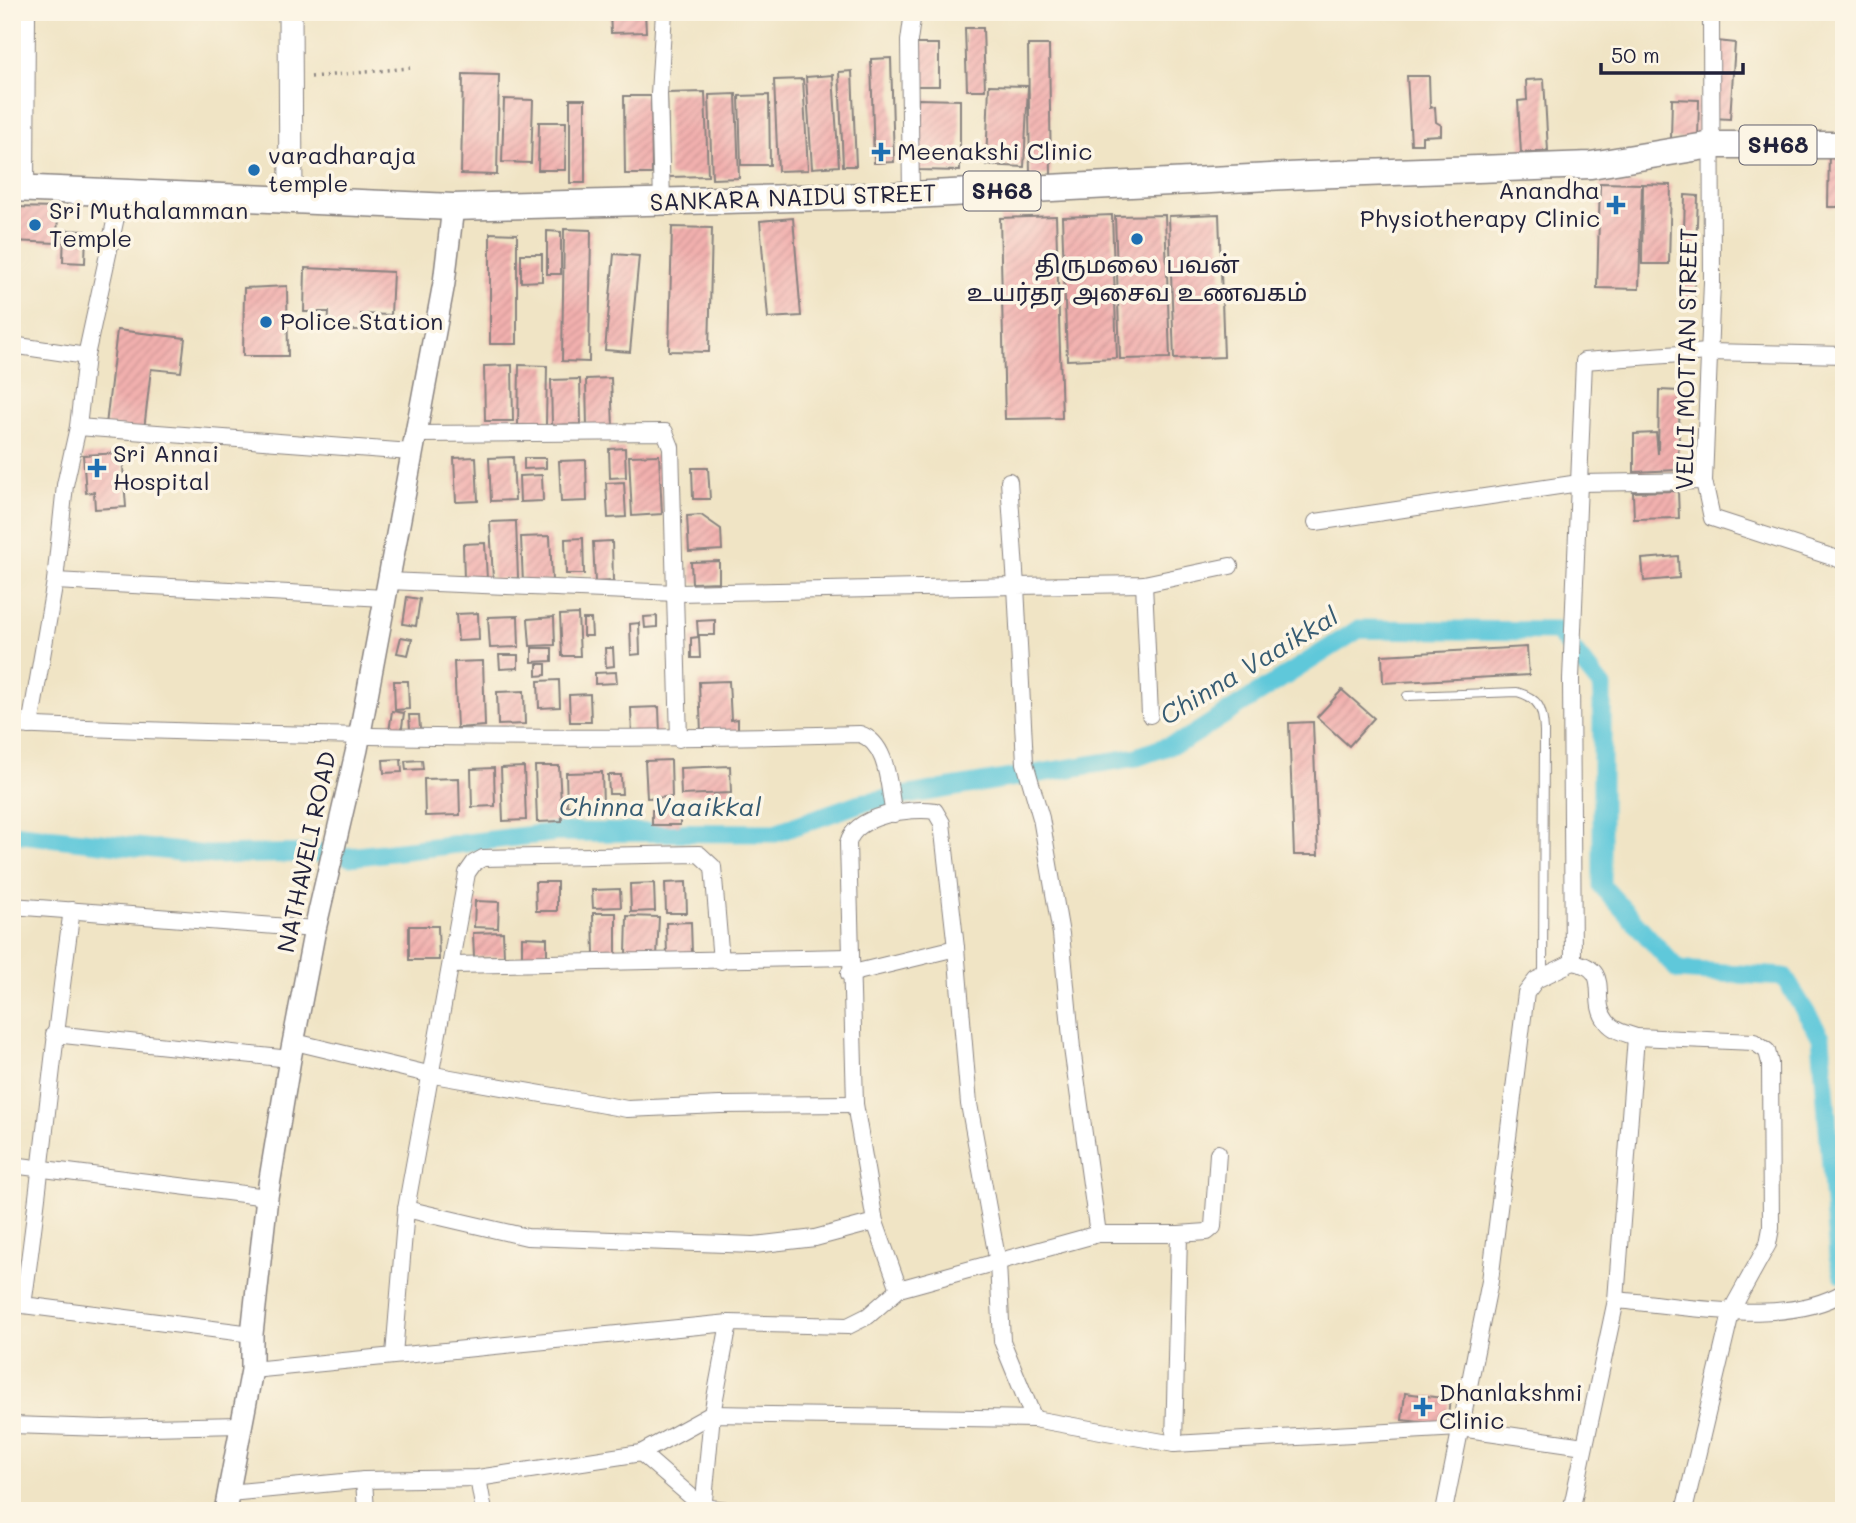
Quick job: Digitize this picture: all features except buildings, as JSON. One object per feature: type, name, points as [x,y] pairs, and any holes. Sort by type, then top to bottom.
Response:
[{"type":"main road","points":[[290,12],[291,201]]},
{"type":"main road","name":"SH68","points":[[1712,145],[1844,145]]},
{"type":"main road","name":"SANKARA NAIDU STREET","points":[[291,201],[453,207],[911,195],[1308,174],[1591,165],[1712,145]]},
{"type":"main road","name":"SH68","points":[[19,188],[291,201]]},
{"type":"street","points":[[19,188],[27,12]]},
{"type":"street","points":[[662,202],[659,94],[664,12]]},
{"type":"street","points":[[911,195],[909,41],[913,12]]},
{"type":"street","name":"VELLI MOTTAN STREET","points":[[1711,12],[1712,282],[1704,481],[1712,518],[1844,561]]},
{"type":"street","points":[[30,726],[55,581],[65,485],[78,427],[86,356],[121,194]]},
{"type":"street","name":"NATHAVELI ROAD","points":[[227,1502],[252,1370],[252,1334],[267,1198],[292,1050],[386,590],[444,283],[453,207]]},
{"type":"street","points":[[12,345],[86,356]]},
{"type":"street","points":[[1573,962],[1570,680],[1584,360],[1708,352],[1844,355]]},
{"type":"street","points":[[78,427],[413,443],[665,432],[671,447],[679,739]]},
{"type":"street","points":[[1009,481],[1025,763],[1041,818],[1061,934],[1072,1048],[1098,1234]]},
{"type":"street","points":[[1316,522],[1579,483],[1704,481]]},
{"type":"street","points":[[55,581],[386,590],[677,593],[1144,584],[1230,566]]},
{"type":"street","points":[[1144,584],[1150,715]]},
{"type":"street","points":[[12,725],[358,736],[679,739],[860,734],[873,738],[881,750],[893,809]]},
{"type":"street","points":[[899,1289],[876,1222],[855,1104],[849,965],[849,836],[867,822],[893,809],[928,810],[940,816],[956,948],[969,1104],[998,1264],[1002,1341],[1034,1419]]},
{"type":"street","points":[[394,1355],[406,1209],[428,1074],[452,965],[467,873],[474,863],[483,858],[699,855],[713,867],[721,961]]},
{"type":"street","points":[[12,906],[315,929]]},
{"type":"street","points":[[72,909],[54,1034],[43,1167],[23,1306],[252,1334]]},
{"type":"street","points":[[452,965],[721,961],[849,965],[956,948]]},
{"type":"street","points":[[1444,1511],[1490,1281],[1526,993],[1543,976],[1573,962],[1587,965],[1597,974],[1605,1020],[1617,1030],[1636,1037],[1754,1042],[1767,1051],[1770,1063],[1771,1228],[1768,1244],[1732,1310],[1684,1511]]},
{"type":"street","points":[[54,1034],[292,1050],[627,1109],[855,1104]]},
{"type":"street","points":[[1571,1511],[1616,1300],[1636,1037]]},
{"type":"street","points":[[252,1370],[729,1323],[848,1326],[869,1316],[899,1289],[998,1264],[1028,1251],[1098,1234],[1207,1232],[1213,1227],[1218,1153]]},
{"type":"street","points":[[12,1165],[267,1198]]},
{"type":"street","points":[[406,1209],[527,1237],[754,1245],[815,1238],[876,1222]]},
{"type":"street","points":[[1174,1444],[1179,1234]]},
{"type":"street","points":[[1616,1300],[1732,1310],[1785,1311],[1814,1306],[1844,1292]]},
{"type":"street","points":[[703,1509],[712,1414],[729,1323]]},
{"type":"street","points":[[227,1502],[363,1480],[478,1478],[641,1453],[662,1438],[712,1414],[1034,1419],[1174,1444],[1460,1429],[1584,1446]]},
{"type":"street","points":[[12,1425],[103,1428],[241,1425]]},
{"type":"street","points":[[641,1453],[703,1509],[734,1511]]},
{"type":"street","points":[[478,1478],[484,1511]]},
{"type":"street","points":[[363,1480],[366,1511]]},
{"type":"lane","points":[[1407,696],[1517,692],[1531,696],[1539,703],[1544,731],[1543,976]]},
{"type":"path","points":[[292,79],[410,68]]},
{"type":"waterway","name":"Chinna Vaaikkal","points":[[349,857],[558,832],[775,833],[860,803],[1137,757],[1185,740],[1359,629],[1557,631],[1602,687],[1602,886],[1678,970],[1784,977],[1821,1037],[1838,1256],[1843,1274]]},
{"type":"waterway","name":"Chinna Vaaikkal","points":[[12,833],[207,855],[324,853]]},
{"type":"place","name":"Meenakshi Clinic","points":[[881,152]]},
{"type":"place","name":"varadharaja temple","points":[[254,170]]},
{"type":"place","name":"Anandha Physiotherapy Clinic","points":[[1616,205]]},
{"type":"place","name":"Sri Muthalamman Temple","points":[[35,225]]},
{"type":"place","name":"திருமலை பவன் உயர்தர அசைவ உணவகம்","points":[[1137,239]]},
{"type":"place","name":"Police Station","points":[[266,322]]},
{"type":"place","name":"Sri Annai Hospital","points":[[97,468]]},
{"type":"place","name":"Dhanlakshmi Clinic","points":[[1423,1407]]}]
